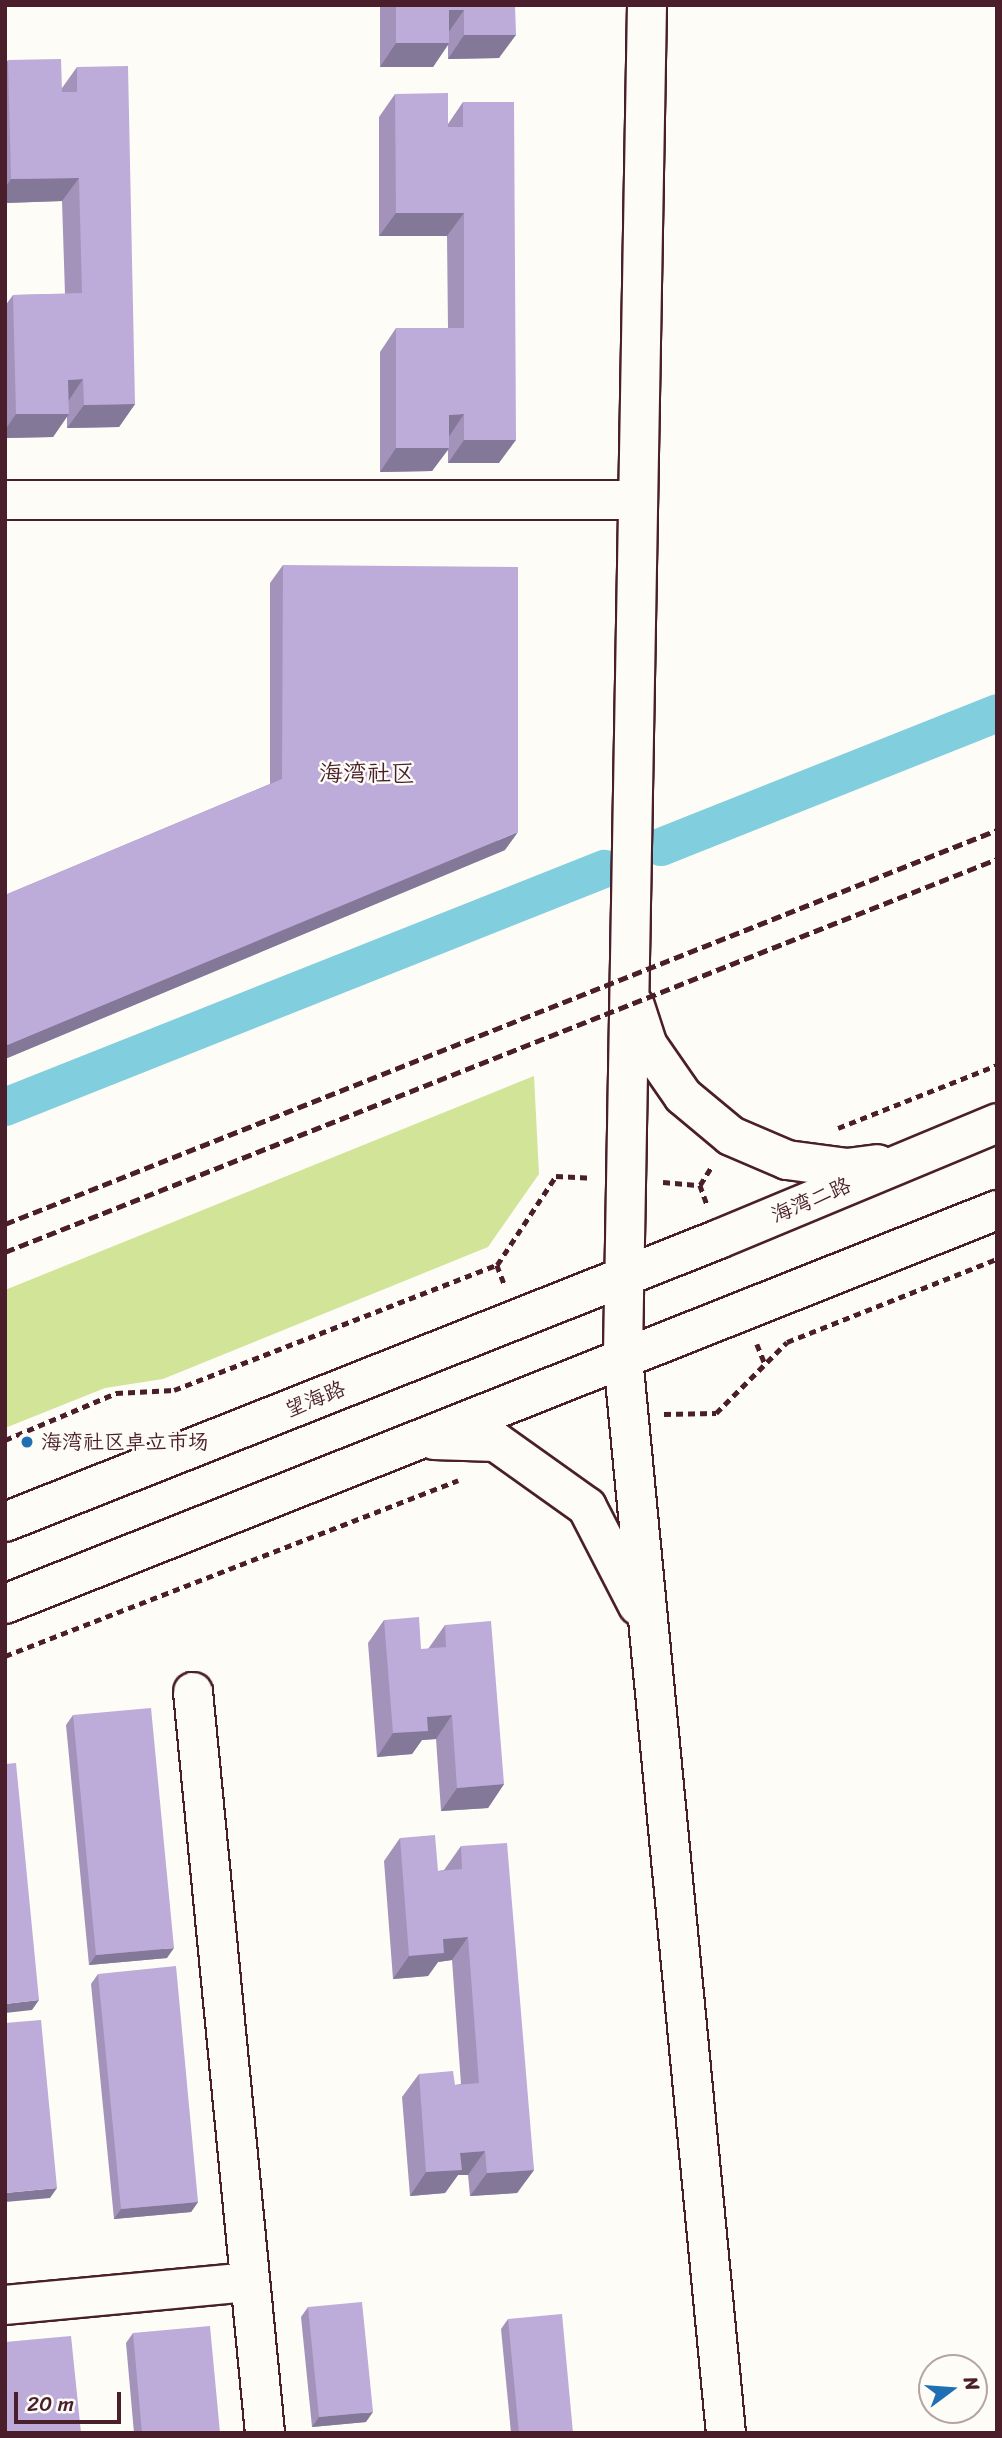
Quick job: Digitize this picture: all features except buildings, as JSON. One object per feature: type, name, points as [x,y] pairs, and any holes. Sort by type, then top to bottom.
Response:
[{"type":"street","points":[[648,5],[623,1358],[726,2433]]},
{"type":"street","points":[[5,500],[638,500]]},
{"type":"street","points":[[628,984],[654,1055],[683,1096],[731,1136],[787,1160],[811,1164],[847,1168],[907,1159]]},
{"type":"street","name":"海湾二路","points":[[625,1276],[997,1123]]},
{"type":"street","points":[[5,1604],[997,1210]]},
{"type":"street","name":"望海路","points":[[5,1522],[625,1276]]},
{"type":"street","points":[[418,1440],[496,1442],[587,1507],[649,1627]]},
{"type":"street","points":[[193,1692],[265,2433]]},
{"type":"street","points":[[5,2305],[250,2281]]},
{"type":"path","points":[[825,1133],[997,1065]]},
{"type":"path","points":[[5,1440],[116,1394],[174,1390],[497,1265],[556,1176]]},
{"type":"path","points":[[716,1413],[787,1342],[997,1259]]},
{"type":"path","points":[[5,1656],[468,1476]]},
{"type":"green space","points":[[534,1076],[539,1174],[488,1247],[163,1379],[105,1388],[5,1428],[5,1290]]},
{"type":"waterway","points":[[661,847],[997,713]]},
{"type":"waterway","points":[[5,1107],[604,869]]},
{"type":"railway","points":[[5,1224],[997,830]]},
{"type":"railway","points":[[5,1252],[997,859]]},
{"type":"place","name":"海湾社区卓立市场","points":[[27,1442]]},
{"type":"district","name":"海湾社区","points":[[367,774]]}]
